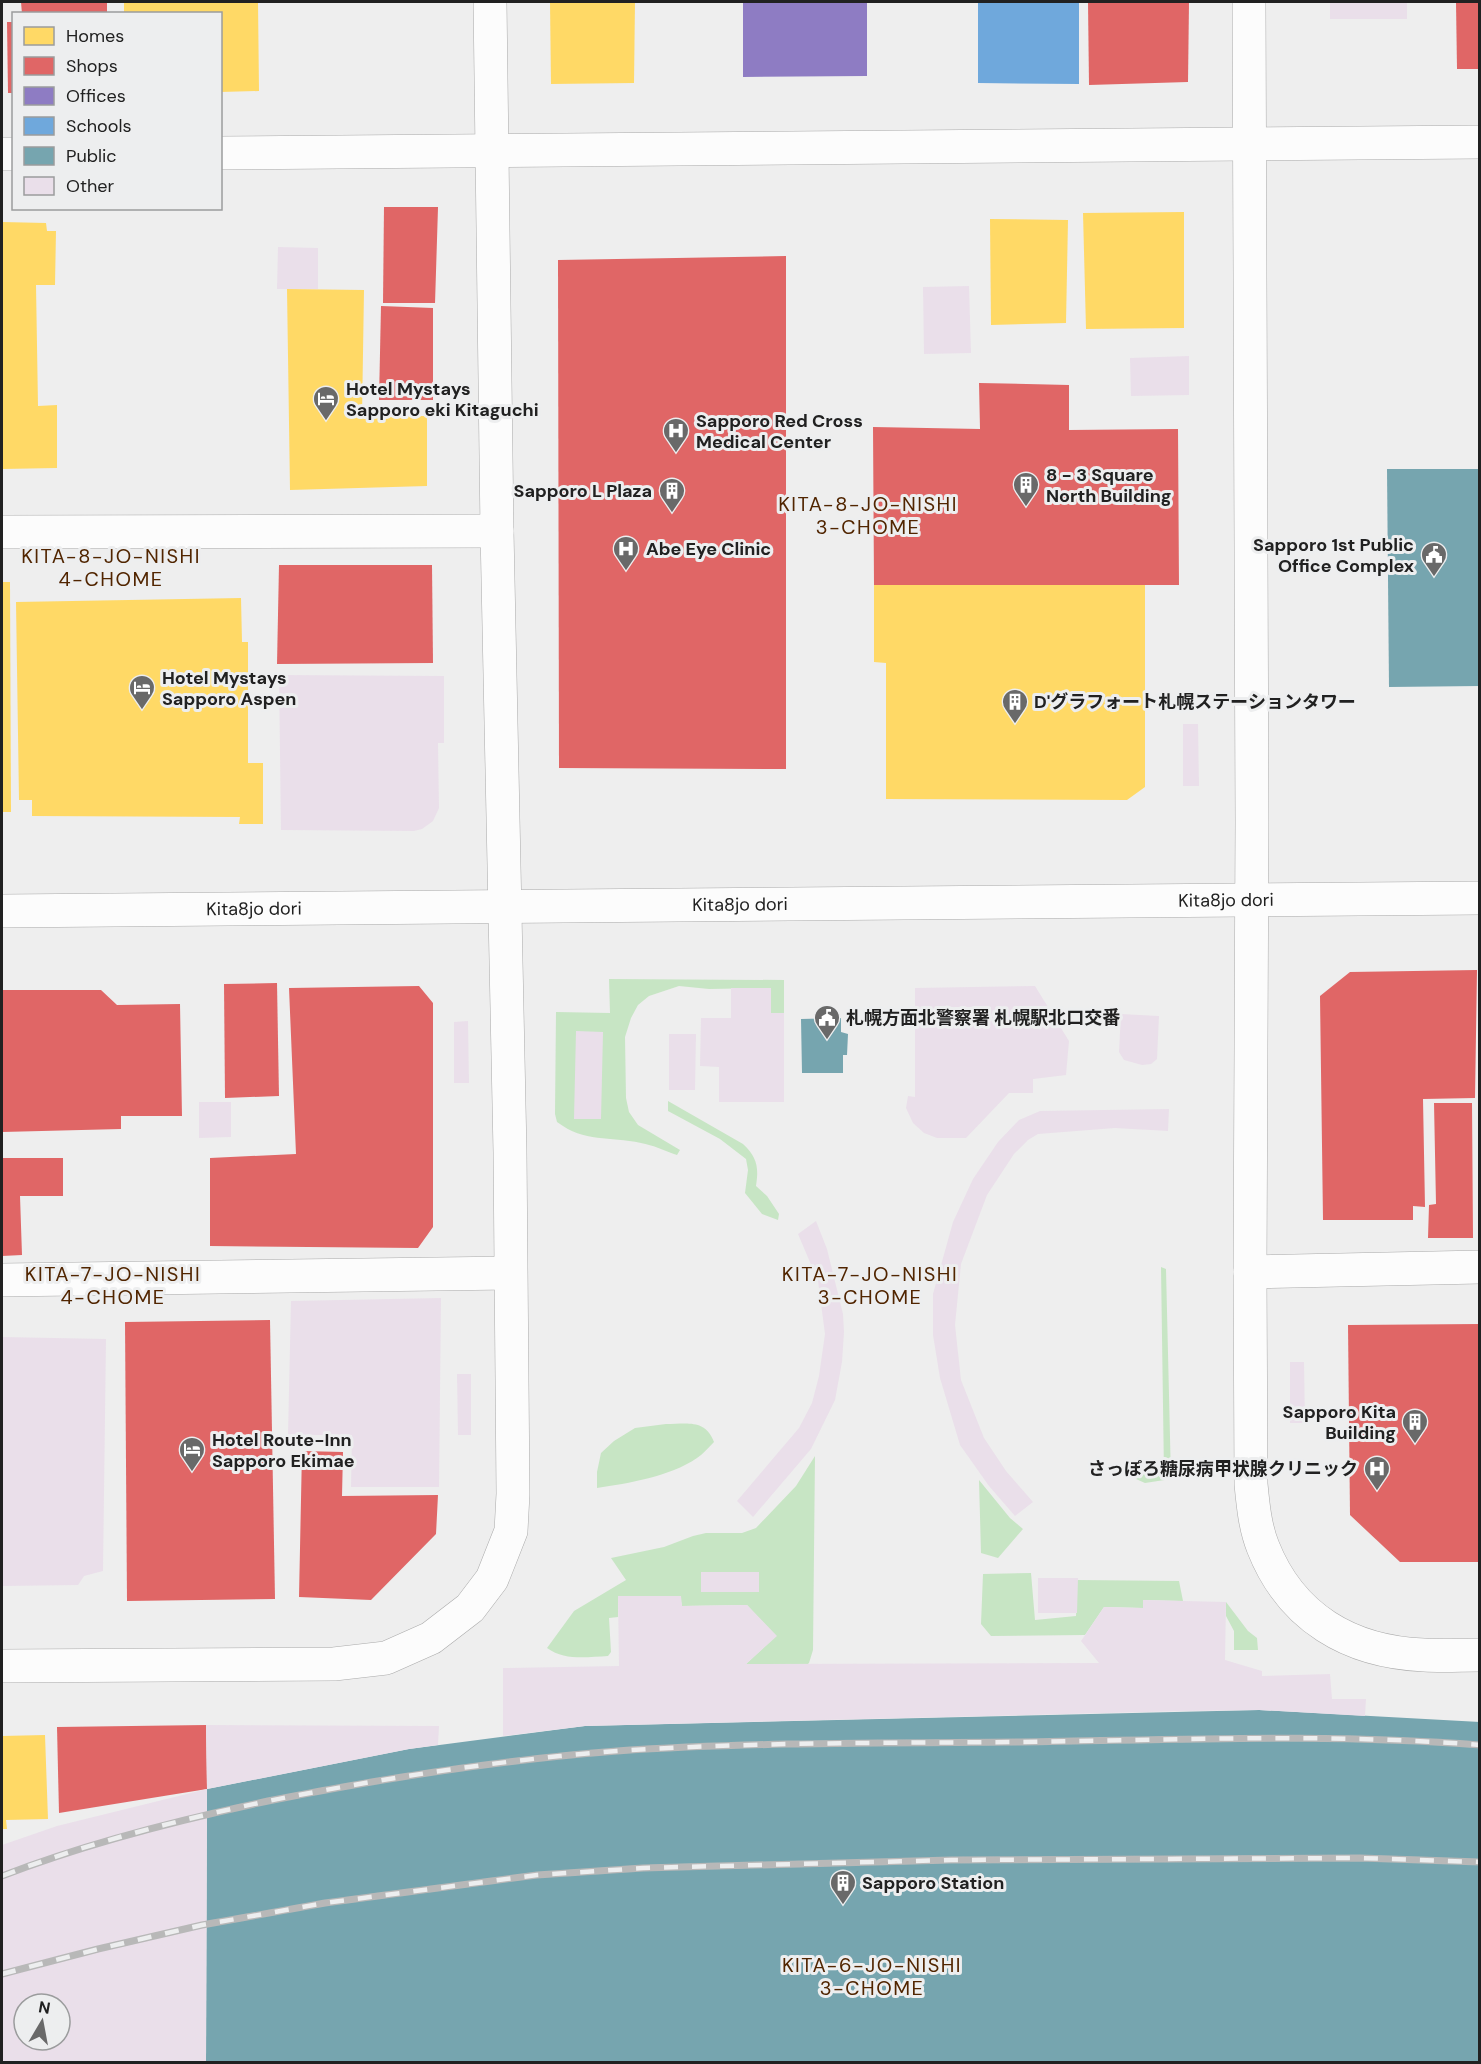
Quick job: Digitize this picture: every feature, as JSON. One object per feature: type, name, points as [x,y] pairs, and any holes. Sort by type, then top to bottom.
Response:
[{"type":"street","points":[[2,1666],[334,1664],[386,1658],[431,1638],[470,1608],[492,1579],[511,1531],[513,1494],[509,1141],[497,531],[490,2]]},
{"type":"street","points":[[1249,2],[1252,900],[1250,1272],[1251,1484],[1255,1517],[1275,1572],[1293,1598],[1314,1619],[1345,1639],[1377,1648],[1423,1655],[1479,1655]]},
{"type":"street","points":[[222,153],[1479,142]]},
{"type":"street","points":[[2,532],[497,531]]},
{"type":"street","name":"Kita8jo dori","points":[[2,911],[1479,898]]},
{"type":"street","points":[[1250,1272],[1479,1267]]},
{"type":"street","points":[[2,1280],[510,1273]]},
{"type":"green space","points":[[609,979],[784,980],[784,1013],[771,1013],[770,988],[709,989],[679,986],[649,996],[638,1005],[625,1037],[626,1098],[629,1112],[638,1125],[680,1150],[677,1155],[645,1144],[587,1136],[567,1129],[557,1122],[555,1114],[556,1012],[610,1013]]},
{"type":"green space","points":[[668,1101],[748,1149],[756,1163],[756,1186],[767,1196],[779,1214],[778,1220],[762,1214],[745,1193],[748,1170],[746,1159],[720,1139],[668,1111]]},
{"type":"green space","points":[[1161,1267],[1166,1269],[1171,1479],[1145,1483],[1127,1475],[1129,1469],[1153,1469],[1154,1477],[1164,1474]]},
{"type":"green space","points":[[666,1424],[701,1426],[706,1429],[714,1442],[697,1458],[674,1470],[648,1478],[597,1488],[597,1472],[601,1453],[614,1441],[635,1428]]},
{"type":"green space","points":[[815,1456],[813,1650],[809,1663],[802,1669],[746,1664],[776,1636],[747,1605],[682,1606],[680,1596],[618,1596],[618,1617],[609,1618],[611,1652],[608,1656],[569,1657],[547,1648],[574,1611],[626,1580],[611,1558],[664,1547],[706,1533],[742,1533],[756,1528],[796,1486]]},
{"type":"green space","points":[[979,1480],[1010,1518],[1023,1529],[998,1558],[981,1553]]},
{"type":"green space","points":[[1031,1573],[1035,1620],[1076,1616],[1077,1580],[1179,1581],[1183,1601],[1144,1600],[1143,1608],[1104,1607],[1085,1635],[991,1636],[981,1624],[983,1574]]},
{"type":"green space","points":[[1226,1602],[1248,1631],[1257,1638],[1258,1650],[1234,1650],[1234,1631],[1226,1616]]},
{"type":"building: Homes","points":[[124,2],[258,2],[259,91],[222,92],[222,12],[124,12]]},
{"type":"building: Homes","points":[[550,2],[635,2],[634,83],[551,84]]},
{"type":"building: Homes","points":[[1184,212],[1184,328],[1086,329],[1083,213]]},
{"type":"building: Homes","points":[[990,219],[1068,220],[1066,323],[991,325]]},
{"type":"building: Homes","points":[[2,222],[46,223],[47,231],[56,231],[55,285],[36,285],[38,406],[57,405],[57,468],[2,469]]},
{"type":"building: Homes","points":[[287,289],[364,290],[362,416],[427,416],[427,486],[290,490]]},
{"type":"building: Homes","points":[[2,582],[10,582],[11,812],[2,812]]},
{"type":"building: Homes","name":"D'グラフォート札幌ステーションタワー","points":[[874,585],[1145,585],[1145,787],[1127,800],[886,799],[886,663],[874,662]]},
{"type":"building: Homes","points":[[241,598],[242,642],[248,642],[248,763],[263,763],[263,824],[239,824],[240,817],[32,816],[32,800],[19,800],[16,602]]},
{"type":"building: Homes","points":[[45,1735],[48,1819],[6,1820],[7,1829],[2,1829],[2,1736]]},
{"type":"building: Shops","points":[[21,2],[107,2],[107,12],[22,12]]},
{"type":"building: Shops","points":[[1088,2],[1189,2],[1188,82],[1089,85]]},
{"type":"building: Shops","points":[[1456,2],[1480,2],[1480,69],[1457,69]]},
{"type":"building: Shops","points":[[7,22],[12,22],[12,93],[8,93]]},
{"type":"building: Shops","points":[[384,207],[438,207],[435,303],[383,303]]},
{"type":"building: Shops","name":"Sapporo L Plaza","points":[[786,256],[786,769],[559,768],[558,260]]},
{"type":"building: Shops","points":[[381,306],[433,308],[433,400],[379,400]]},
{"type":"building: Shops","name":"8 - 3 Square North Building","points":[[979,383],[1069,385],[1069,430],[1178,429],[1179,585],[874,585],[873,427],[980,429]]},
{"type":"building: Shops","points":[[279,565],[432,565],[433,663],[277,664]]},
{"type":"building: Shops","points":[[1477,970],[1475,1098],[1423,1099],[1425,1207],[1413,1206],[1413,1220],[1323,1220],[1320,996],[1350,972]]},
{"type":"building: Shops","points":[[277,983],[279,1096],[225,1098],[224,984]]},
{"type":"building: Shops","points":[[419,986],[433,1003],[433,1227],[418,1248],[210,1246],[210,1158],[296,1154],[289,988]]},
{"type":"building: Shops","points":[[2,990],[101,990],[117,1005],[180,1004],[182,1116],[121,1116],[121,1129],[2,1132]]},
{"type":"building: Shops","points":[[1434,1103],[1472,1103],[1473,1238],[1428,1238],[1429,1205],[1436,1204]]},
{"type":"building: Shops","points":[[2,1158],[63,1158],[63,1196],[20,1196],[22,1255],[2,1256]]},
{"type":"building: Shops","points":[[270,1320],[275,1599],[127,1601],[125,1322]]},
{"type":"building: Shops","name":"Sapporo Kita Building","points":[[1480,1324],[1480,1562],[1400,1562],[1350,1515],[1348,1325]]},
{"type":"building: Shops","points":[[302,1451],[343,1452],[342,1496],[438,1495],[436,1534],[371,1600],[299,1597]]},
{"type":"building: Shops","points":[[206,1725],[207,1789],[59,1813],[57,1727]]},
{"type":"building: Offices","points":[[743,2],[867,2],[867,76],[743,77]]},
{"type":"building: Schools","points":[[978,2],[1079,2],[1079,84],[978,83]]},
{"type":"building: Public","name":"Sapporo 1st Public Office Complex","points":[[1387,469],[1480,469],[1480,686],[1389,687]]},
{"type":"building: Public","points":[[841,1018],[841,1032],[848,1034],[847,1055],[843,1055],[843,1073],[802,1073],[801,1019]]},
{"type":"building: Public","name":"Sapporo Station","points":[[1259,1710],[1480,1722],[1480,2062],[206,2062],[207,1789],[409,1749],[585,1726]]},
{"type":"building: Other","points":[[1330,2],[1407,2],[1407,19],[1330,19]]},
{"type":"building: Other","points":[[278,247],[318,248],[318,289],[277,289]]},
{"type":"building: Other","points":[[969,286],[971,353],[924,354],[923,287]]},
{"type":"building: Other","points":[[1189,356],[1189,395],[1131,396],[1130,358]]},
{"type":"building: Other","points":[[279,675],[444,676],[444,743],[438,743],[439,808],[433,821],[422,829],[414,831],[281,830]]},
{"type":"building: Other","points":[[1183,724],[1198,724],[1199,786],[1183,786]]},
{"type":"building: Other","points":[[1035,986],[1069,1041],[1066,1075],[1033,1079],[1033,1093],[1009,1093],[966,1138],[937,1138],[924,1133],[913,1123],[906,1108],[908,1096],[915,1097],[915,988]]},
{"type":"building: Other","points":[[731,988],[771,988],[771,1013],[784,1013],[784,1102],[719,1102],[719,1067],[700,1066],[701,1018],[731,1018]]},
{"type":"building: Other","points":[[1121,1014],[1159,1016],[1157,1059],[1151,1064],[1142,1065],[1124,1060],[1119,1052]]},
{"type":"building: Other","points":[[468,1021],[469,1083],[454,1083],[454,1022]]},
{"type":"building: Other","points":[[576,1031],[603,1032],[601,1119],[574,1119]]},
{"type":"building: Other","points":[[669,1034],[696,1034],[695,1090],[669,1090]]},
{"type":"building: Other","points":[[199,1102],[231,1102],[231,1137],[199,1138]]},
{"type":"building: Other","points":[[1169,1109],[1168,1131],[1115,1128],[1038,1134],[1014,1154],[987,1195],[961,1264],[955,1325],[961,1380],[984,1438],[1006,1471],[1033,1502],[1015,1516],[989,1486],[960,1445],[940,1378],[933,1335],[933,1294],[953,1222],[973,1179],[998,1142],[1019,1120],[1040,1111]]},
{"type":"building: Other","points":[[816,1221],[827,1249],[843,1314],[842,1362],[835,1400],[811,1449],[753,1517],[737,1501],[799,1428],[812,1403],[819,1376],[825,1334],[818,1281],[798,1234]]},
{"type":"building: Other","points":[[441,1298],[439,1487],[351,1487],[352,1435],[288,1435],[291,1301]]},
{"type":"building: Other","points":[[2,1337],[106,1339],[103,1571],[84,1576],[78,1585],[2,1586]]},
{"type":"building: Other","points":[[1290,1362],[1304,1362],[1305,1423],[1290,1423]]},
{"type":"building: Other","points":[[457,1374],[471,1374],[471,1435],[458,1435]]},
{"type":"building: Other","points":[[701,1572],[759,1572],[759,1592],[701,1592]]},
{"type":"building: Other","points":[[1038,1578],[1078,1578],[1077,1613],[1038,1613]]},
{"type":"building: Other","points":[[618,1596],[681,1596],[682,1606],[747,1605],[777,1636],[746,1664],[1099,1663],[1081,1641],[1104,1607],[1143,1608],[1143,1600],[1226,1602],[1225,1660],[1262,1671],[1262,1676],[1330,1674],[1332,1699],[1366,1699],[1365,1716],[1259,1710],[1185,1711],[585,1726],[503,1736],[503,1668],[619,1666]]},
{"type":"building: Other","points":[[206,1725],[439,1726],[438,1745],[207,1789]]},
{"type":"building: Other","points":[[207,1789],[206,2062],[2,2062],[2,1845],[57,1826]]},
{"type":"railway","points":[[2,1876],[133,1833],[268,1801],[442,1771],[529,1759],[617,1751],[769,1744],[1251,1738],[1366,1739],[1480,1745]]},
{"type":"railway","points":[[2,1974],[202,1925],[325,1903],[537,1875],[643,1868],[951,1860],[1360,1858],[1480,1862]]},
{"type":"place","name":"Hotel Mystays Sapporo eki Kitaguchi","points":[[326,422]]},
{"type":"place","name":"Sapporo Red Cross Medical Center","points":[[676,454]]},
{"type":"place","name":"8 - 3 Square North Building","points":[[1026,508]]},
{"type":"place","name":"Sapporo L Plaza","points":[[672,514]]},
{"type":"place","name":"Abe Eye Clinic","points":[[626,572]]},
{"type":"place","name":"Sapporo 1st Public Office Complex","points":[[1434,578]]},
{"type":"place","name":"Hotel Mystays Sapporo Aspen","points":[[142,711]]},
{"type":"place","name":"D'グラフォート札幌ステーションタワー","points":[[1015,725]]},
{"type":"place","name":"札幌方面北警察署 札幌駅北口交番","points":[[827,1041]]},
{"type":"place","name":"Sapporo Kita Building","points":[[1415,1445]]},
{"type":"place","name":"Hotel Route-Inn Sapporo Ekimae","points":[[192,1473]]},
{"type":"place","name":"さっぽろ糖尿病甲状腺クリニック","points":[[1377,1492]]},
{"type":"place","name":"Sapporo Station","points":[[843,1906]]},
{"type":"district","name":"KITA-8-JO-NISHI 3-CHOME","points":[[868,516]]},
{"type":"district","name":"KITA-8-JO-NISHI 4-CHOME","points":[[111,568]]},
{"type":"district","name":"KITA-7-JO-NISHI 4-CHOME","points":[[113,1286]]},
{"type":"district","name":"KITA-7-JO-NISHI 3-CHOME","points":[[870,1286]]},
{"type":"district","name":"KITA-6-JO-NISHI 3-CHOME","points":[[872,1976]]}]
